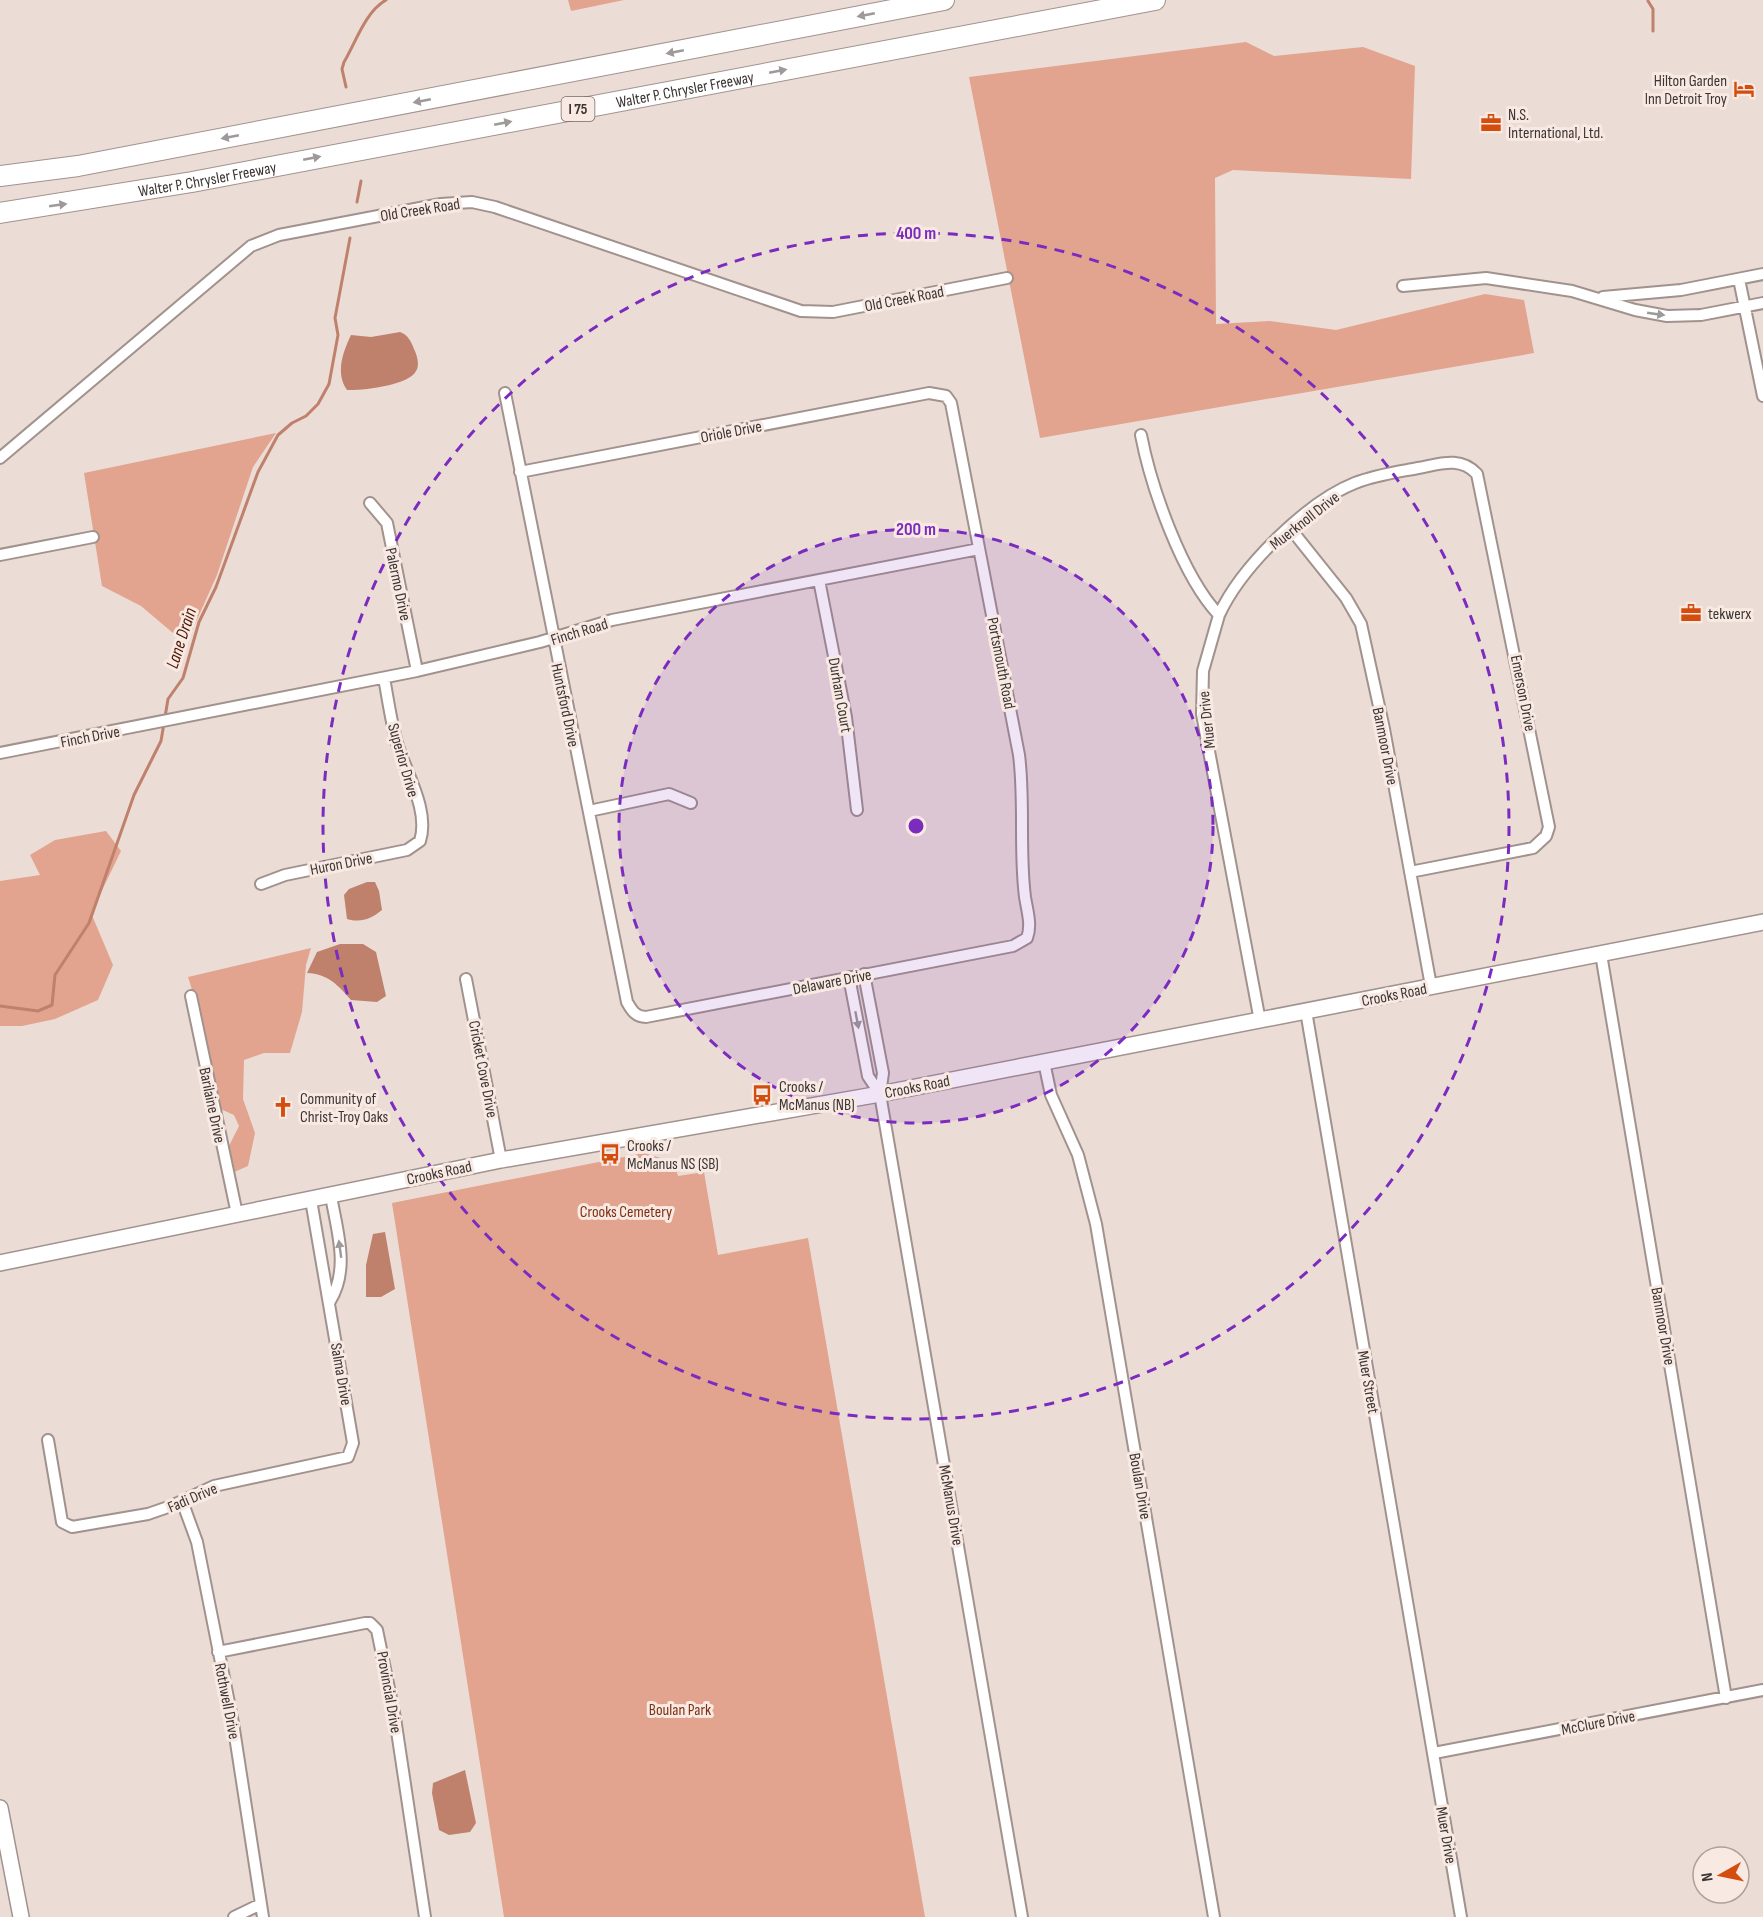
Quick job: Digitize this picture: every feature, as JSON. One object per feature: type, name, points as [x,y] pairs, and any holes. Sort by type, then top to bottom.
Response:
[{"type":"highway","name":"I 75","points":[[0,176],[78,166],[944,0]]},
{"type":"highway","name":"Walter P. Chrysler Freeway","points":[[0,213],[104,198],[1155,0]]},
{"type":"main road","name":"Crooks Road","points":[[0,1263],[501,1160],[880,1094],[1763,922]]},
{"type":"main road","points":[[0,1808],[21,1917]]},
{"type":"street","name":"Old Creek Road","points":[[0,458],[251,246],[279,235],[430,206],[462,202],[495,207],[801,311],[833,312],[1007,278]]},
{"type":"street","points":[[1600,297],[1680,290],[1763,274]]},
{"type":"street","points":[[1403,286],[1486,278],[1600,297],[1635,310],[1667,316],[1701,315],[1763,303]]},
{"type":"street","points":[[1739,279],[1763,396]]},
{"type":"street","name":"Huntsford Drive","points":[[504,393],[627,1002],[636,1014]]},
{"type":"street","name":"Oriole Drive","points":[[520,472],[929,393],[942,394]]},
{"type":"street","name":"Portsmouth Road","points":[[942,394],[951,403],[1019,755],[1023,797],[1022,861],[1030,926],[1027,938]]},
{"type":"street","points":[[1141,435],[1156,489],[1176,541],[1204,595],[1220,615]]},
{"type":"street","name":"Emerson Drive","points":[[1410,872],[1533,848],[1546,836],[1549,827],[1480,481],[1473,469],[1462,463],[1418,468]]},
{"type":"street","name":"Muerknoll Drive","points":[[1220,615],[1225,602],[1254,562],[1290,528],[1346,487],[1373,477],[1418,468]]},
{"type":"street","name":"Palermo Drive","points":[[370,503],[387,523],[417,671]]},
{"type":"street","name":"Banmoor Drive","points":[[1290,528],[1346,598],[1360,624],[1431,986]]},
{"type":"street","points":[[0,555],[93,537]]},
{"type":"street","name":"Finch Road","points":[[179,719],[417,671],[552,638],[612,620],[979,549]]},
{"type":"street","name":"Durham Court","points":[[819,580],[846,717],[857,810]]},
{"type":"street","name":"Muer Drive","points":[[1220,615],[1203,671],[1202,714],[1260,1021]]},
{"type":"street","name":"Superior Drive","points":[[384,678],[397,743],[413,782],[422,826],[420,841]]},
{"type":"street","name":"Finch Drive","points":[[0,753],[179,719]]},
{"type":"street","points":[[589,811],[669,794],[690,803]]},
{"type":"street","name":"Huron Drive","points":[[261,884],[285,875],[407,850],[420,841]]},
{"type":"street","name":"Delaware Drive","points":[[636,1014],[646,1017],[1017,945],[1027,938]]},
{"type":"street","name":"Banmoor Drive","points":[[1600,954],[1726,1698]]},
{"type":"street","points":[[864,974],[883,1073],[880,1094]]},
{"type":"street","points":[[849,977],[868,1076],[880,1094]]},
{"type":"street","name":"Cricket Cove Drive","points":[[466,979],[501,1160]]},
{"type":"street","name":"Barilaine Drive","points":[[191,996],[237,1214]]},
{"type":"street","name":"Muer Street","points":[[1306,1011],[1434,1753]]},
{"type":"street","name":"Boulan Drive","points":[[1044,1062],[1051,1095],[1078,1155],[1096,1224],[1214,1917]]},
{"type":"street","name":"McManus Drive","points":[[880,1094],[1022,1917]]},
{"type":"street","name":"Salma Drive","points":[[330,1301],[339,1287],[341,1268],[331,1196]]},
{"type":"street","name":"Salma Drive","points":[[311,1200],[330,1301],[353,1448]]},
{"type":"street","name":"Fadi Drive","points":[[48,1440],[62,1522],[67,1526],[77,1527],[148,1514],[214,1486],[343,1460],[348,1457],[353,1448]]},
{"type":"street","name":"Rothwell Drive","points":[[182,1501],[197,1542],[263,1917]]},
{"type":"street","name":"Provincial Drive","points":[[218,1652],[365,1623],[377,1630],[395,1718],[425,1917]]},
{"type":"street","name":"McClure Drive","points":[[1434,1753],[1763,1690]]},
{"type":"street","name":"Muer Drive","points":[[1434,1753],[1461,1917]]},
{"type":"street","points":[[234,1917],[261,1904]]},
{"type":"green space","points":[[568,0],[624,0],[571,11]]},
{"type":"green space","points":[[1246,42],[1274,56],[1363,47],[1415,66],[1411,179],[1233,170],[1215,178],[1216,324],[1270,321],[1336,330],[1485,294],[1524,300],[1534,353],[1040,438],[969,77]]},
{"type":"green space","points":[[276,433],[253,467],[217,575],[186,644],[141,606],[102,586],[84,473]]},
{"type":"green space","points":[[106,831],[121,851],[91,913],[113,965],[98,1000],[55,1019],[22,1026],[0,1026],[0,881],[40,875],[30,855],[55,840]]},
{"type":"green space","points":[[311,948],[306,965],[302,1012],[290,1053],[264,1053],[244,1060],[243,1099],[255,1133],[248,1166],[232,1173],[227,1150],[239,1126],[234,1115],[218,1108],[199,1012],[188,977]]},
{"type":"green space","name":"Boulan Park","points":[[644,1153],[674,1162],[678,1176],[704,1172],[718,1255],[808,1238],[925,1917],[504,1917],[392,1203]]},
{"type":"shaded area","points":[[400,332],[412,343],[417,357],[417,369],[412,376],[384,386],[347,390],[341,377],[341,370],[343,355],[351,335],[371,337]]},
{"type":"shaded area","points":[[367,882],[375,882],[382,910],[366,919],[357,921],[347,919],[344,895],[349,889]]},
{"type":"shaded area","points":[[340,944],[363,944],[376,952],[386,996],[377,1002],[351,1000],[332,981],[307,973],[317,952]]},
{"type":"shaded area","points":[[385,1232],[395,1289],[381,1297],[366,1297],[366,1265],[373,1234]]},
{"type":"shaded area","points":[[465,1770],[476,1823],[470,1832],[449,1835],[439,1830],[432,1793],[433,1783]]},
{"type":"waterway","name":"Lane Drain","points":[[346,87],[342,69],[344,62],[372,12],[386,0]]},
{"type":"waterway","points":[[1648,1],[1653,9],[1653,31]]},
{"type":"waterway","name":"Lane Drain","points":[[357,202],[361,181]]},
{"type":"waterway","name":"Lane Drain","points":[[0,1006],[38,1011],[52,1005],[55,975],[89,923],[134,795],[161,741],[168,699],[183,678],[199,622],[216,587],[258,472],[278,435],[292,423],[306,416],[318,404],[329,384],[338,335],[335,318],[350,238]]},
{"type":"place","name":"Hilton Garden Inn Detroit Troy","points":[[1744,89]]},
{"type":"place","name":"N.S. International, Ltd.","points":[[1491,123]]},
{"type":"place","name":"tekwerx","points":[[1691,613]]},
{"type":"place","name":"Crooks / McManus (NB)","points":[[762,1095]]},
{"type":"place","name":"Community of Christ-Troy Oaks","points":[[283,1107]]},
{"type":"place","name":"Crooks / McManus NS (SB)","points":[[610,1154]]},
{"type":"park label","name":"Crooks Cemetery","points":[[626,1211]]}]
